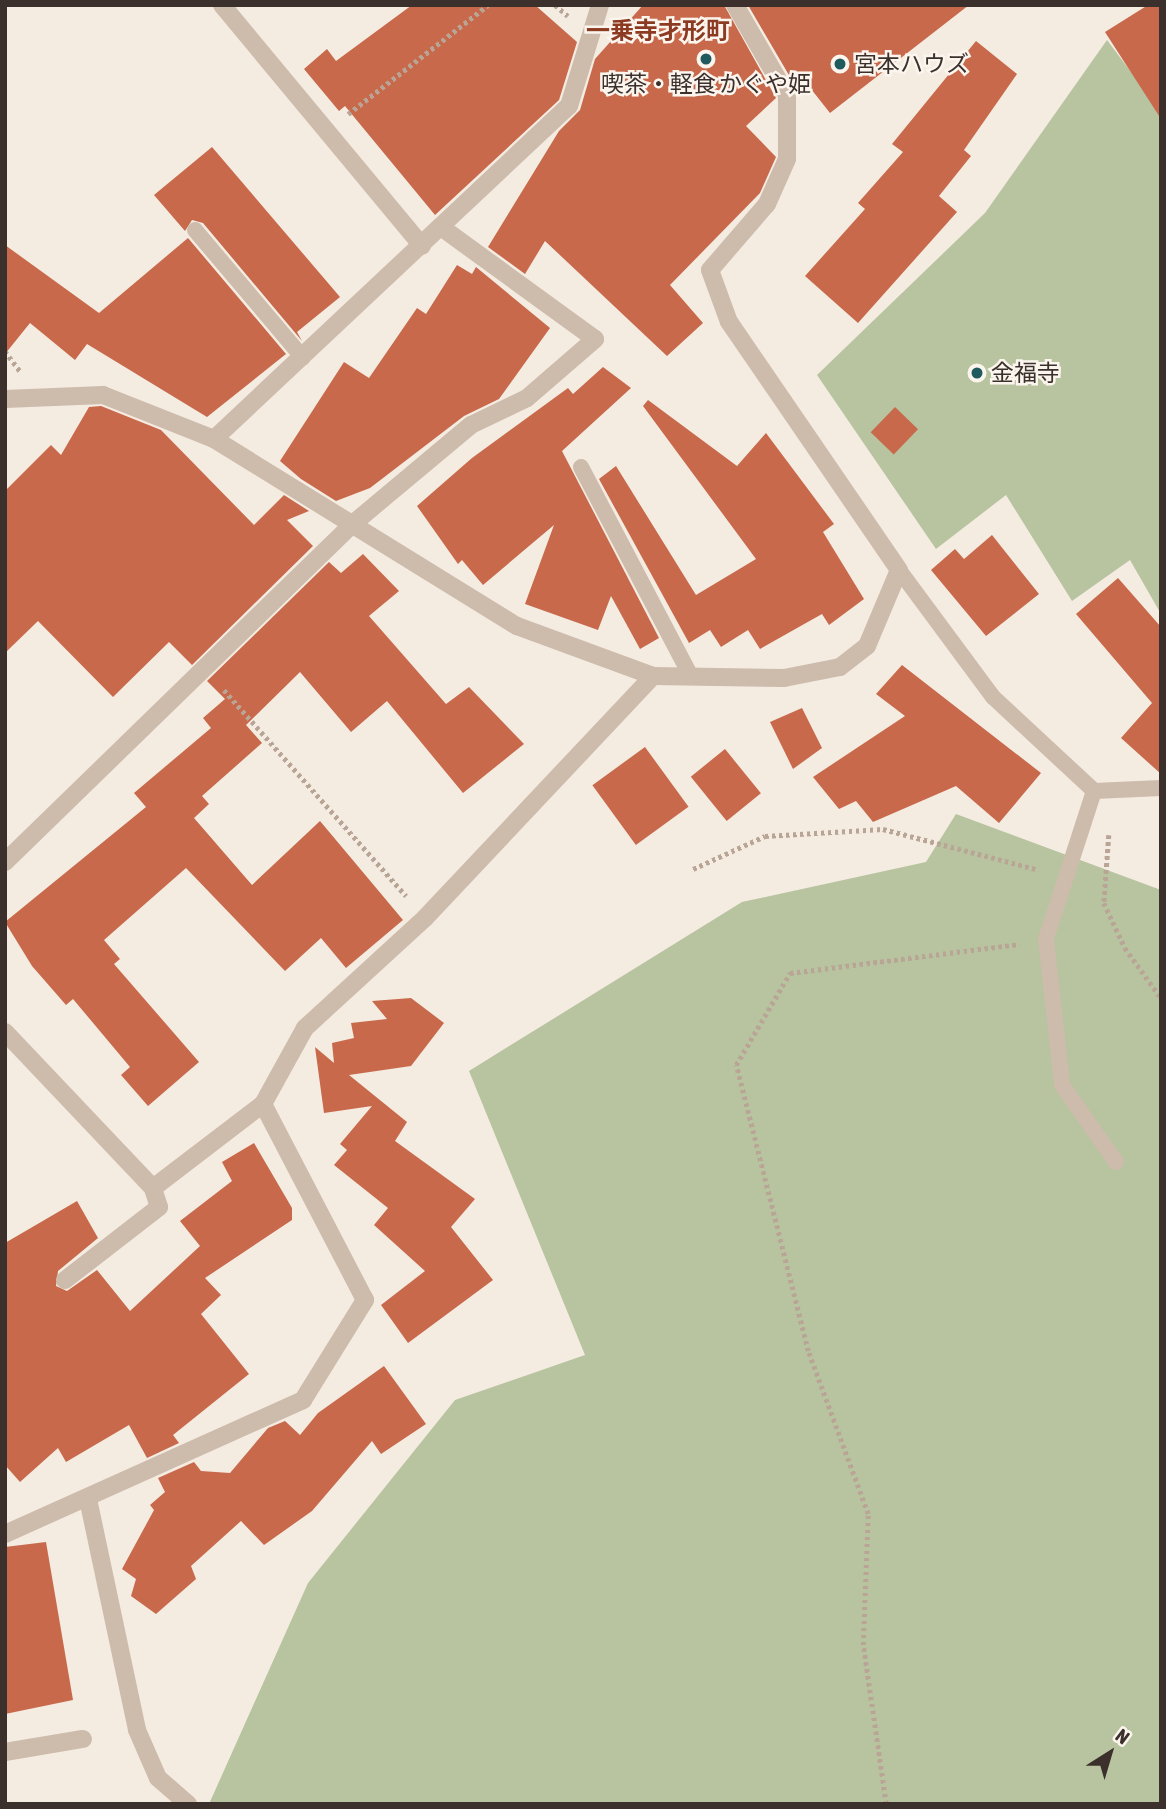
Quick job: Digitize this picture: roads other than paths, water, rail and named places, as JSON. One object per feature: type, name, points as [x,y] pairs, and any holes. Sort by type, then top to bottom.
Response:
[{"type":"street","points":[[222,5],[422,246]]},
{"type":"street","points":[[214,439],[569,106],[600,5]]},
{"type":"street","points":[[5,399],[103,395],[214,439],[349,527],[517,626],[653,676],[784,678],[839,667],[867,646],[899,569],[729,322],[710,270],[767,204],[787,159],[787,94],[735,5]]},
{"type":"street","points":[[5,862],[349,527],[471,425],[527,398],[595,339],[441,227]]},
{"type":"street","points":[[153,1188],[263,1104],[305,1028],[425,918],[653,676]]},
{"type":"street","points":[[5,1031],[153,1188],[159,1207],[65,1280]]},
{"type":"street","points":[[5,1534],[88,1499],[303,1400],[365,1300],[263,1104]]},
{"type":"street","points":[[88,1499],[137,1730],[158,1778],[188,1804]]},
{"type":"street","points":[[5,1752],[83,1739]]},
{"type":"lane","points":[[195,230],[303,358]]},
{"type":"lane","points":[[580,467],[690,675]]},
{"type":"lane","points":[[899,569],[993,697],[1094,791],[1161,788]]},
{"type":"lane","points":[[1094,791],[1046,939],[1062,1085],[1116,1162]]},
{"type":"place","name":"喫茶・軽食 かぐや姫","points":[[706,59]]},
{"type":"place","name":"宮本ハウズ","points":[[840,64]]},
{"type":"place","name":"金福寺","points":[[977,373]]},
{"type":"district","name":"一乗寺才形町","points":[[658,31]]}]
